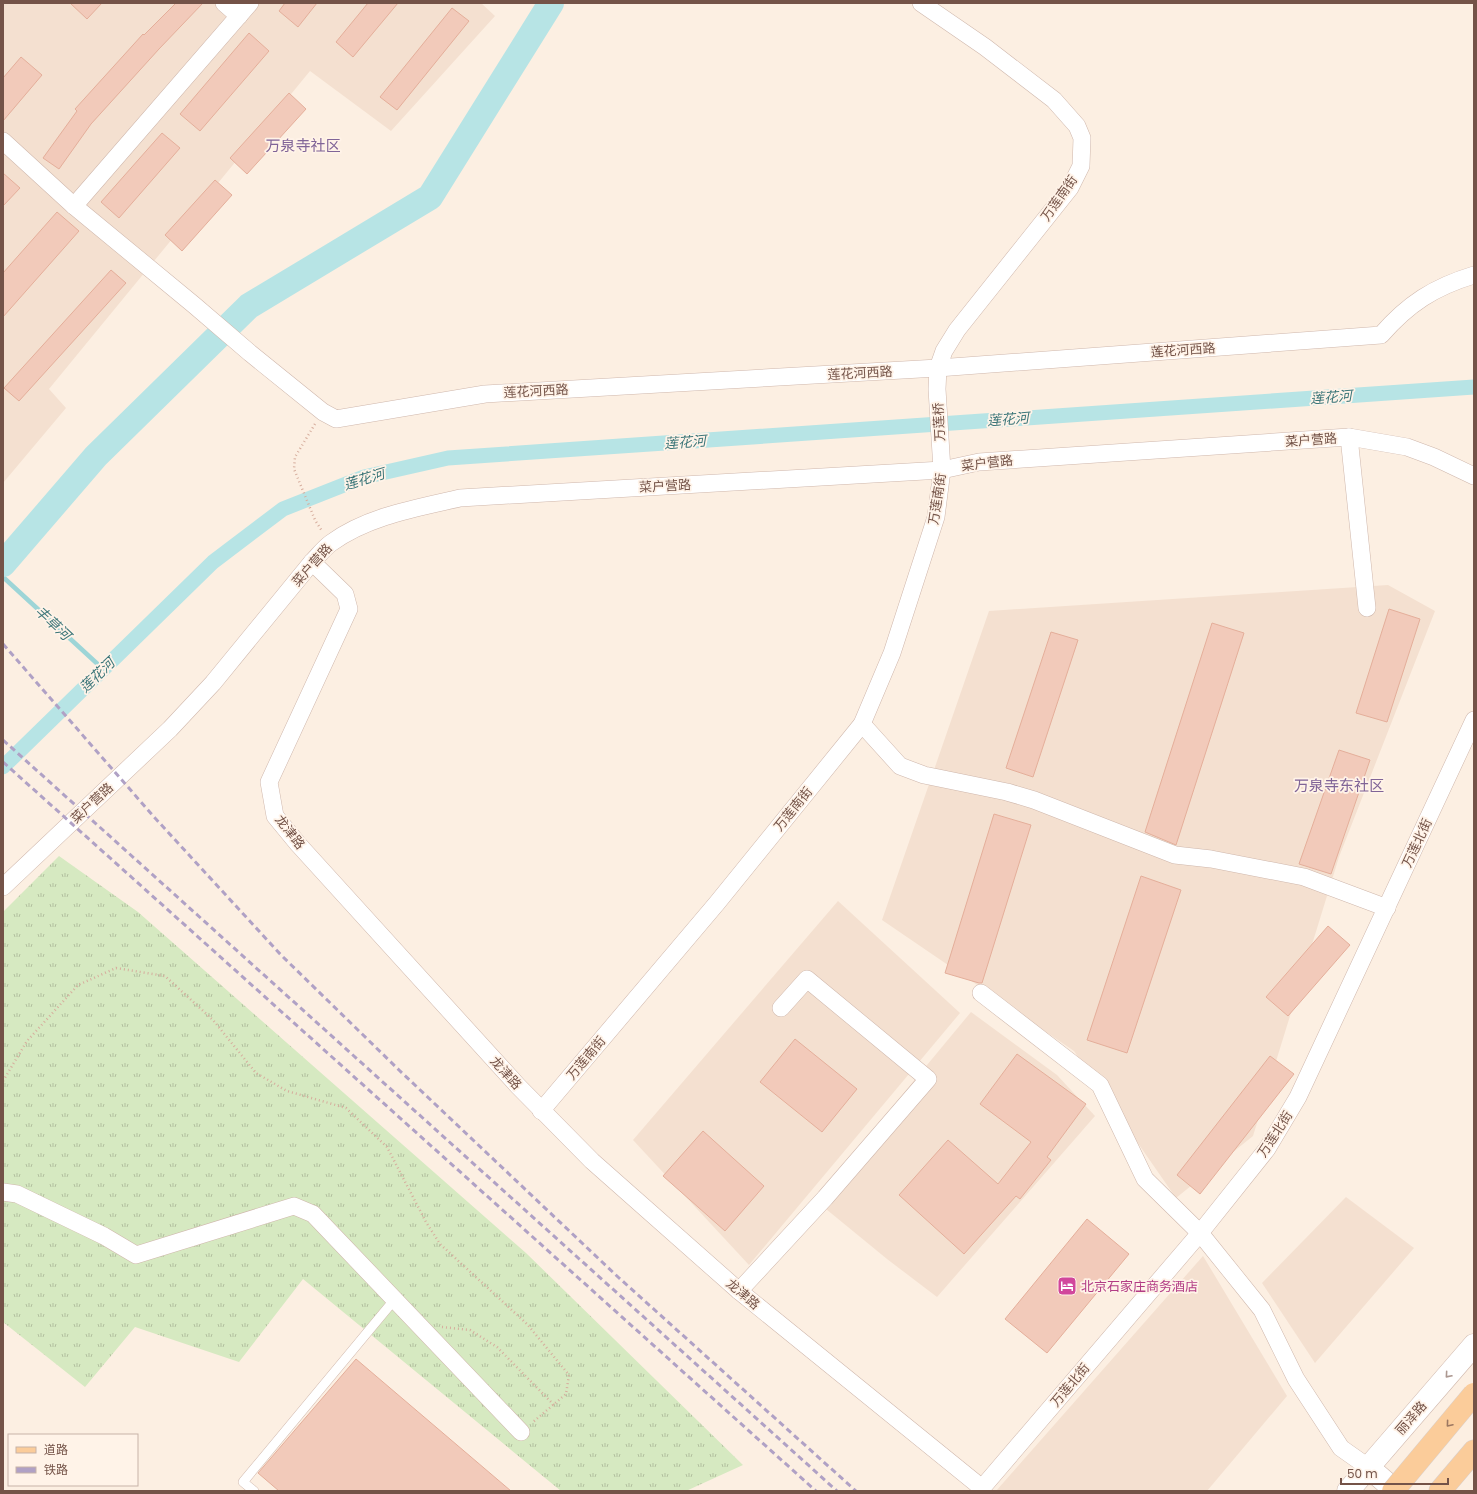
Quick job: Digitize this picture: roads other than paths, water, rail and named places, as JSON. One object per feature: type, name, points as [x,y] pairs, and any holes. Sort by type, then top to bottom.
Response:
[{"type":"main road","points":[[1393,1491],[1474,1394]]},
{"type":"main road","points":[[1440,1491],[1474,1451]]},
{"type":"street","points":[[224,3],[239,16]]},
{"type":"street","points":[[74,206],[250,3]]},
{"type":"street","name":"万莲南街","points":[[921,3],[985,48],[1054,100],[1077,126],[1082,138],[1081,166],[1070,188],[957,330],[944,351],[938,368],[937,389]]},
{"type":"street","name":"莲花河西路","points":[[3,141],[74,206],[250,353],[323,412],[336,419],[485,394],[938,368],[1381,335],[1410,307],[1435,290],[1474,275]]},
{"type":"street","name":"万莲桥","points":[[937,389],[941,462]]},
{"type":"street","points":[[1349,437],[1366,608]]},
{"type":"street","name":"菜户营路","points":[[3,887],[170,729],[213,683],[312,562],[330,544],[345,533],[380,518],[460,498],[941,462],[980,462],[1349,437],[1407,447],[1434,457],[1474,476]]},
{"type":"street","name":"万莲南街","points":[[541,1111],[717,903],[862,724],[892,653],[936,517],[941,462]]},
{"type":"street","name":"龙津路","points":[[312,562],[344,594],[349,609],[269,782],[275,816],[298,844],[541,1111],[592,1161],[738,1291],[982,1488]]},
{"type":"street","name":"万莲北街","points":[[982,1488],[1200,1233],[1267,1149],[1298,1097],[1474,720]]},
{"type":"street","points":[[862,724],[900,766],[924,775],[1007,792],[1034,800],[1175,856],[1211,859],[1304,877],[1387,908]]},
{"type":"street","points":[[738,1291],[825,1198],[928,1079],[807,979],[781,1008]]},
{"type":"street","points":[[981,992],[1100,1085],[1145,1179],[1200,1233],[1262,1310],[1296,1379],[1340,1448],[1368,1467],[1396,1491]]},
{"type":"street","points":[[3,1192],[17,1194],[104,1236],[136,1255],[294,1206],[312,1214],[521,1432]]},
{"type":"street","name":"丽泽路","points":[[1348,1491],[1474,1345]]},
{"type":"lane","points":[[254,1491],[244,1482],[395,1299]]},
{"type":"waterway","points":[[3,564],[96,456],[249,306],[430,197],[551,3]]},
{"type":"waterway","name":"莲花河","points":[[3,767],[213,562],[283,509],[364,477],[448,458],[1474,387]]},
{"type":"waterway","name":"丰草河","points":[[3,577],[103,669]]},
{"type":"railway","points":[[3,644],[155,818],[281,955],[399,1070],[618,1277],[856,1491]]},
{"type":"railway","points":[[3,740],[837,1491]]},
{"type":"railway","points":[[3,762],[816,1491]]},
{"type":"place","name":"北京石家庄商务酒店","points":[[1067,1286]]},
{"type":"district","name":"万泉寺社区","points":[[303,145]]},
{"type":"district","name":"万泉寺东社区","points":[[1339,785]]}]
